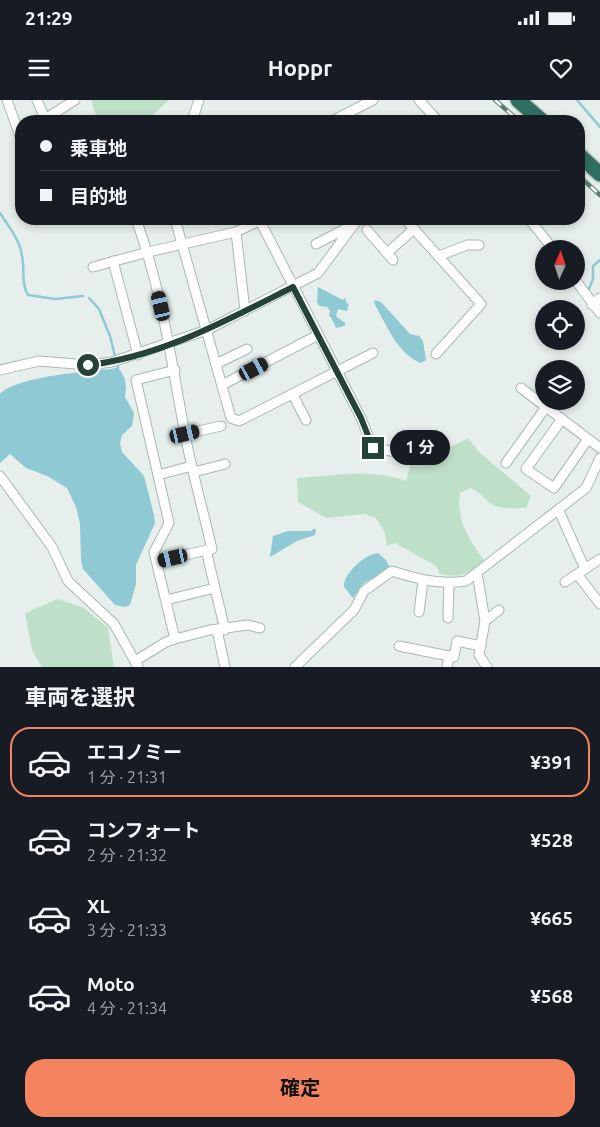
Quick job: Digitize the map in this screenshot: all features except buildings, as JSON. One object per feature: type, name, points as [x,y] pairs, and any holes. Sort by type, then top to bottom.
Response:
[{"type":"highway","points":[[518,100],[535,115]]},
{"type":"highway","points":[[585,166],[600,174]]},
{"type":"street","points":[[7,100],[15,122]]},
{"type":"street","points":[[37,100],[44,115]]},
{"type":"street","points":[[53,115],[75,100]]},
{"type":"street","points":[[194,115],[199,100]]},
{"type":"street","points":[[344,115],[373,100]]},
{"type":"street","points":[[419,100],[432,115]]},
{"type":"street","points":[[138,225],[148,252],[170,343],[185,434],[212,548],[157,561]]},
{"type":"street","points":[[177,225],[232,418],[239,421],[337,373],[373,353]]},
{"type":"street","points":[[93,267],[236,232],[249,225]]},
{"type":"street","points":[[264,225],[293,287],[361,418],[373,448],[397,452]]},
{"type":"street","points":[[316,244],[351,225]]},
{"type":"street","points":[[0,370],[40,361],[88,365],[112,362],[138,355],[206,330],[318,273],[354,225]]},
{"type":"street","points":[[411,225],[481,304],[436,354]]},
{"type":"street","points":[[534,225],[546,240]]},
{"type":"street","points":[[367,230],[390,257],[414,229]]},
{"type":"street","points":[[236,232],[245,311]]},
{"type":"street","points":[[439,256],[467,245],[478,245]]},
{"type":"street","points":[[113,261],[138,355]]},
{"type":"street","points":[[582,290],[600,313]]},
{"type":"street","points":[[592,305],[600,298]]},
{"type":"street","points":[[222,385],[318,335]]},
{"type":"street","points":[[216,364],[247,349]]},
{"type":"street","points":[[175,370],[136,380],[169,523],[154,552],[175,639]]},
{"type":"street","points":[[521,388],[535,399]]},
{"type":"street","points":[[293,394],[306,420]]},
{"type":"street","points":[[506,463],[544,410]]},
{"type":"street","points":[[550,410],[600,448]]},
{"type":"street","points":[[562,419],[526,468],[554,488],[588,439]]},
{"type":"street","points":[[185,434],[220,426]]},
{"type":"street","points":[[296,667],[354,610],[364,591],[374,582],[392,571],[423,581],[449,583],[466,581],[559,511],[586,488],[600,458]]},
{"type":"street","points":[[158,474],[225,464]]},
{"type":"street","points":[[0,476],[52,546],[68,580],[114,624],[136,664],[166,642],[175,639],[248,625],[260,628]]},
{"type":"street","points":[[559,511],[581,572],[600,604]]},
{"type":"street","points":[[206,550],[215,588],[225,667]]},
{"type":"street","points":[[565,582],[600,559]]},
{"type":"street","points":[[477,573],[485,621],[479,655],[487,667]]},
{"type":"street","points":[[419,612],[423,581]]},
{"type":"street","points":[[448,618],[449,583]]},
{"type":"street","points":[[166,600],[215,588]]},
{"type":"street","points":[[485,621],[499,610]]},
{"type":"street","points":[[399,646],[454,657],[457,641],[481,646]]},
{"type":"street","points":[[447,667],[449,656]]},
{"type":"green space","points":[[91,100],[169,100],[153,115],[96,115]]},
{"type":"green space","points":[[403,437],[422,447],[435,451],[449,448],[468,438],[479,452],[531,496],[526,508],[507,508],[493,505],[471,488],[460,493],[459,503],[462,521],[469,537],[485,562],[469,572],[453,576],[440,574],[436,566],[395,543],[387,546],[385,533],[376,518],[364,514],[326,518],[298,502],[297,478],[366,474],[393,477],[406,481],[413,454],[396,441]]},
{"type":"green space","points":[[58,599],[84,608],[108,628],[114,667],[42,667],[32,650],[25,613]]},
{"type":"water","points":[[318,287],[343,300],[345,298],[347,304],[349,303],[347,311],[338,309],[336,316],[345,323],[345,326],[336,328],[329,316],[330,311],[327,307],[320,306],[317,303]]},
{"type":"water","points":[[375,300],[381,302],[410,334],[419,336],[423,341],[426,360],[421,363],[413,359],[399,346],[374,303]]},
{"type":"water","points":[[118,368],[125,381],[125,397],[134,413],[132,426],[122,435],[120,443],[122,452],[144,476],[155,523],[136,565],[136,584],[130,605],[125,607],[115,605],[83,569],[80,524],[76,507],[67,488],[47,476],[26,468],[10,454],[0,463],[0,394],[22,382],[38,378]]},
{"type":"water","points":[[316,529],[315,535],[297,541],[270,557],[273,536],[288,531],[311,531]]},
{"type":"water","points":[[378,553],[386,560],[390,568],[363,584],[353,598],[344,587],[347,576],[361,561]]},
{"type":"waterway","points":[[577,100],[600,127]]},
{"type":"waterway","points":[[0,213],[19,244],[23,261],[24,281],[28,295],[55,299],[83,296]]},
{"type":"waterway","points":[[588,291],[593,279],[593,266],[600,260]]},
{"type":"waterway","points":[[89,298],[99,309],[110,336],[118,368]]},
{"type":"railway","points":[[495,100],[512,115]]},
{"type":"railway","points":[[585,181],[600,195]]},
{"type":"route","points":[[88,365],[112,362],[138,355],[206,330],[293,287],[361,418],[373,448]]}]
